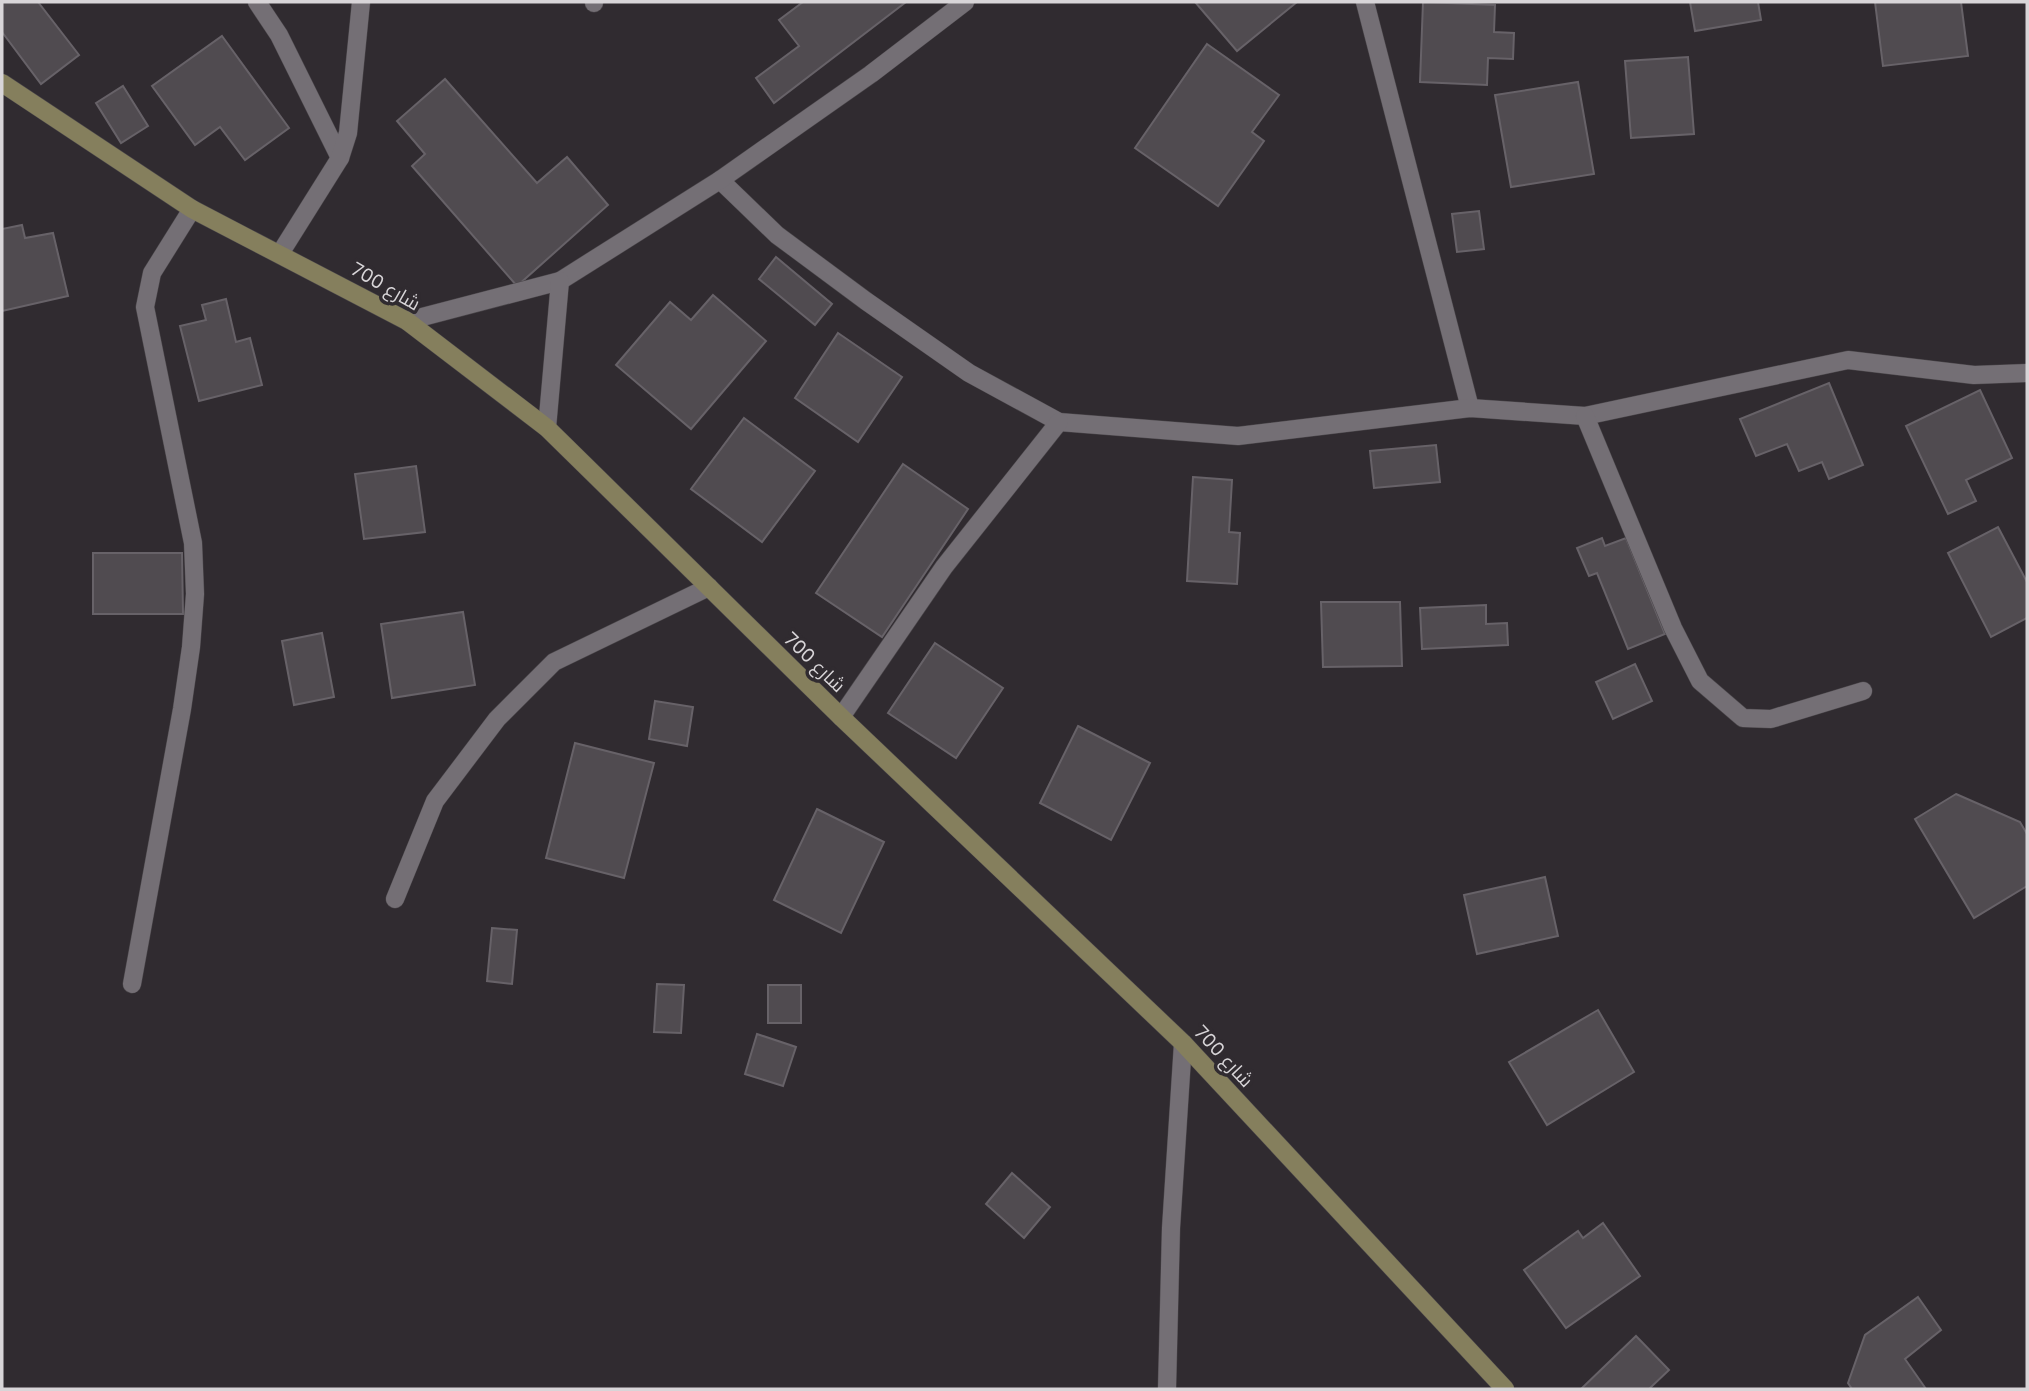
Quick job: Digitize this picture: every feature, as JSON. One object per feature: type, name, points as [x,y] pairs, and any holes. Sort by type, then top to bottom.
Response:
[{"type":"main road","name":"شارع 700","points":[[2,83],[192,209],[407,321],[547,428],[841,717],[1183,1042],[1505,1389]]},
{"type":"street","points":[[257,2],[279,35],[340,158]]},
{"type":"street","points":[[281,253],[340,158],[352,116],[361,2]]},
{"type":"street","points":[[407,321],[560,281],[720,180],[871,74],[965,2]]},
{"type":"street","points":[[1365,2],[1470,408]]},
{"type":"street","points":[[720,180],[777,235],[877,309],[969,373],[1059,422],[1238,436],[1470,408],[1585,416],[1848,360],[1974,375],[2027,373]]},
{"type":"street","points":[[132,984],[182,709],[195,594],[193,543],[145,307],[152,273],[192,209]]},
{"type":"street","points":[[547,428],[560,281]]},
{"type":"street","points":[[1585,416],[1673,628],[1700,681],[1743,719],[1771,719],[1863,691]]},
{"type":"street","points":[[841,717],[944,567],[1059,422]]},
{"type":"street","points":[[395,900],[435,800],[497,719],[554,662],[709,587]]},
{"type":"street","points":[[1167,1389],[1171,1228],[1183,1042]]},
{"type":"building","points":[[2,2],[38,2],[79,55],[41,84],[2,32]]},
{"type":"building","points":[[803,2],[906,2],[774,103],[756,78],[799,46],[779,20]]},
{"type":"building","points":[[1195,2],[1297,2],[1237,51]]},
{"type":"building","points":[[1423,2],[1495,5],[1494,32],[1514,33],[1513,59],[1488,58],[1487,85],[1420,82]]},
{"type":"building","points":[[1690,2],[1758,2],[1761,20],[1695,31]]},
{"type":"building","points":[[1875,2],[1961,2],[1968,56],[1883,66]]},
{"type":"building","points":[[222,36],[289,128],[245,160],[220,127],[195,145],[152,86]]},
{"type":"building","points":[[1207,44],[1279,95],[1252,132],[1264,141],[1218,206],[1135,148]]},
{"type":"building","points":[[1688,57],[1694,134],[1631,138],[1625,61]]},
{"type":"building","points":[[445,79],[537,183],[567,157],[608,205],[517,286],[412,166],[425,154],[397,121]]},
{"type":"building","points":[[1578,82],[1594,174],[1511,187],[1495,95]]},
{"type":"building","points":[[123,86],[148,126],[121,143],[96,103]]},
{"type":"building","points":[[1479,211],[1484,249],[1457,252],[1452,214]]},
{"type":"building","points":[[22,225],[25,238],[53,233],[68,296],[2,311],[2,229]]},
{"type":"building","points":[[776,257],[832,304],[815,325],[759,279]]},
{"type":"building","points":[[713,295],[766,341],[691,429],[616,365],[670,302],[691,320]]},
{"type":"building","points":[[226,299],[236,342],[250,338],[262,385],[199,401],[180,326],[206,320],[202,305]]},
{"type":"building","points":[[838,333],[902,377],[858,442],[795,398]]},
{"type":"building","points":[[1829,383],[1863,465],[1829,479],[1822,462],[1799,471],[1787,444],[1756,456],[1740,419]]},
{"type":"building","points":[[1980,390],[2012,458],[1966,480],[1976,501],[1948,514],[1906,426]]},
{"type":"building","points":[[744,418],[815,471],[762,542],[691,489]]},
{"type":"building","points":[[1436,445],[1440,482],[1374,488],[1370,451]]},
{"type":"building","points":[[903,464],[968,509],[882,637],[816,593]]},
{"type":"building","points":[[416,466],[425,532],[364,539],[355,474]]},
{"type":"building","points":[[1193,477],[1232,480],[1229,532],[1240,533],[1237,584],[1187,581]]},
{"type":"building","points":[[1998,527],[2027,582],[2027,618],[1991,637],[1948,553]]},
{"type":"building","points":[[1602,538],[1605,546],[1626,538],[1665,634],[1628,649],[1597,573],[1589,576],[1577,548]]},
{"type":"building","points":[[93,553],[182,553],[183,614],[93,614]]},
{"type":"building","points":[[1321,602],[1400,602],[1402,666],[1323,667]]},
{"type":"building","points":[[1486,605],[1486,624],[1507,623],[1508,645],[1422,649],[1420,608]]},
{"type":"building","points":[[463,612],[475,685],[392,698],[381,624]]},
{"type":"building","points":[[322,633],[334,697],[294,705],[282,641]]},
{"type":"building","points":[[935,643],[1003,688],[956,758],[888,713]]},
{"type":"building","points":[[1635,664],[1652,701],[1613,719],[1596,682]]},
{"type":"building","points":[[655,701],[693,707],[687,746],[649,739]]},
{"type":"building","points":[[1078,726],[1150,763],[1111,840],[1040,803]]},
{"type":"building","points":[[575,743],[654,763],[624,878],[546,858]]},
{"type":"building","points":[[1956,794],[2020,822],[2027,834],[2027,886],[1974,918],[1915,819]]},
{"type":"building","points":[[817,809],[884,842],[841,933],[774,900]]},
{"type":"building","points":[[1545,877],[1558,936],[1477,954],[1464,895]]},
{"type":"building","points":[[492,928],[517,930],[512,984],[487,981]]},
{"type":"building","points":[[657,984],[684,985],[681,1033],[654,1032]]},
{"type":"building","points":[[768,985],[801,985],[801,1023],[768,1023]]},
{"type":"building","points":[[1598,1010],[1634,1072],[1547,1125],[1509,1062]]},
{"type":"building","points":[[757,1034],[796,1047],[783,1086],[745,1074]]},
{"type":"building","points":[[1012,1173],[1050,1207],[1024,1238],[986,1204]]},
{"type":"building","points":[[1603,1223],[1640,1276],[1566,1328],[1524,1270],[1578,1231],[1583,1238]]},
{"type":"building","points":[[1918,1297],[1941,1330],[1905,1359],[1926,1389],[1852,1389],[1848,1383],[1865,1335]]},
{"type":"building","points":[[1636,1336],[1669,1370],[1649,1389],[1581,1389]]}]
